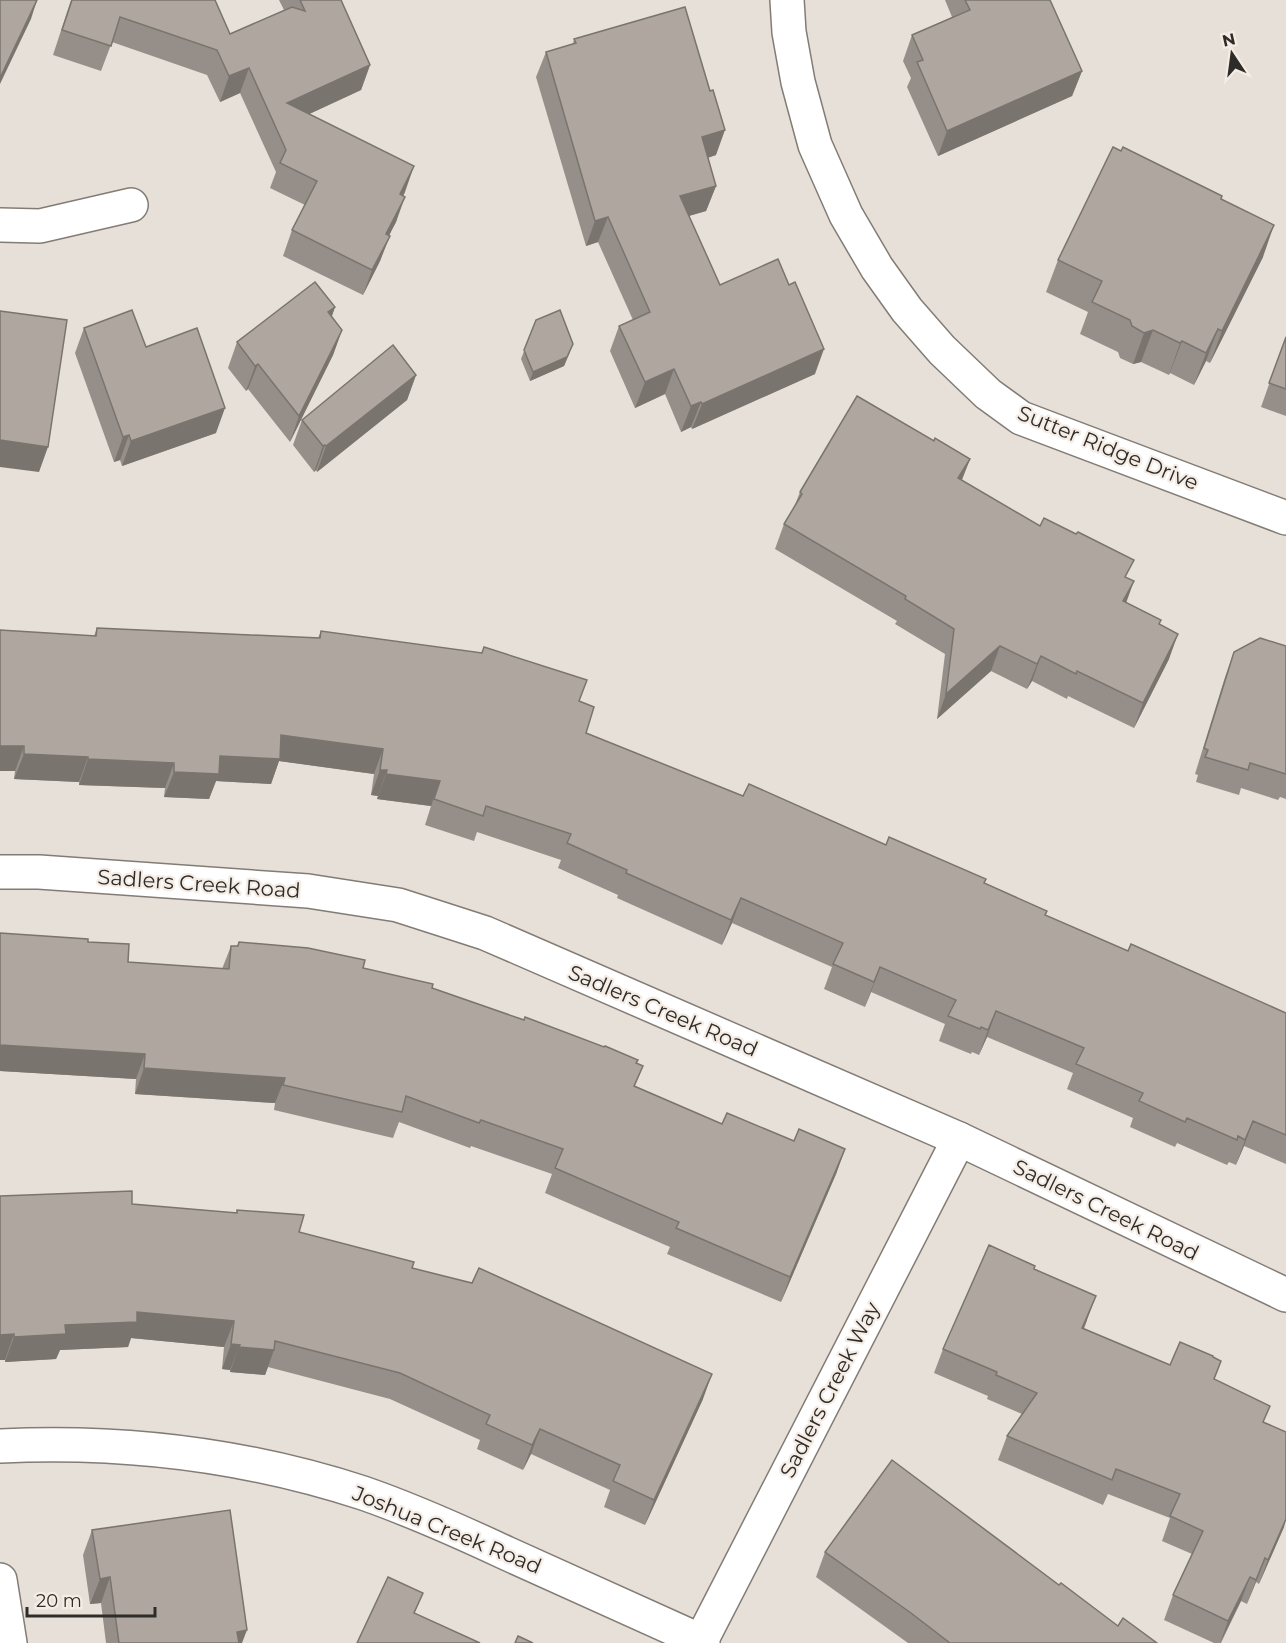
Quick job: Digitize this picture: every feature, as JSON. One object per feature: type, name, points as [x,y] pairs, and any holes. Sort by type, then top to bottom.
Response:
[{"type":"street","name":"Sutter Ridge Drive","points":[[787,0],[789,32],[798,82],[815,145],[842,206],[877,268],[942,350],[988,394],[1021,418],[1286,518]]},
{"type":"street","points":[[0,225],[40,226],[131,205]]},
{"type":"street","name":"Sadlers Creek Road","points":[[0,872],[308,891],[398,905],[485,933],[959,1139],[1286,1295]]},
{"type":"street","name":"Sadlers Creek Way","points":[[702,1642],[959,1139]]},
{"type":"street","name":"Joshua Creek Road","points":[[0,1446],[94,1445],[158,1450],[231,1460],[297,1474],[363,1493],[427,1517],[702,1642]]},
{"type":"street","points":[[0,1580],[10,1643]]},
{"type":"building","points":[[0,0],[37,0],[0,78]]},
{"type":"building","points":[[72,0],[215,0],[230,34],[292,7],[305,11],[300,0],[341,0],[370,65],[287,103],[414,166],[400,194],[405,197],[386,234],[390,236],[372,270],[292,230],[317,181],[280,163],[286,150],[249,68],[229,76],[217,50],[120,17],[111,46],[62,30]]},
{"type":"building","points":[[965,0],[1050,0],[1082,71],[947,131],[917,62],[923,60],[912,35],[970,10]]},
{"type":"building","points":[[685,7],[710,91],[713,90],[725,130],[702,137],[716,186],[680,196],[720,285],[778,259],[789,285],[795,282],[824,349],[702,404],[701,402],[691,406],[674,369],[645,382],[619,326],[650,312],[608,217],[595,221],[546,52],[576,43],[574,39]]},
{"type":"building","points":[[1113,147],[1121,151],[1123,147],[1222,196],[1221,199],[1274,225],[1222,331],[1218,329],[1206,353],[1153,330],[1144,333],[1132,326],[1130,320],[1092,302],[1102,281],[1058,260]]},
{"type":"building","points":[[315,282],[335,307],[328,312],[342,330],[299,416],[258,364],[255,366],[237,342]]},
{"type":"building","points":[[132,310],[146,347],[197,328],[225,408],[131,441],[129,435],[123,437],[84,328]]},
{"type":"building","points":[[560,310],[573,344],[567,357],[533,372],[524,350],[536,320]]},
{"type":"building","points":[[0,311],[67,320],[48,447],[0,440]]},
{"type":"building","points":[[1286,337],[1286,389],[1269,383]]},
{"type":"building","points":[[393,345],[416,375],[326,446],[323,446],[302,420]]},
{"type":"building","points":[[857,396],[934,441],[935,438],[970,459],[958,478],[1040,526],[1044,518],[1134,560],[1125,577],[1134,581],[1123,601],[1161,620],[1159,624],[1178,634],[1143,703],[1041,656],[1037,664],[1000,646],[946,694],[954,629],[905,599],[906,596],[784,524],[802,494],[800,492]]},
{"type":"building","points":[[97,628],[320,638],[321,631],[482,653],[484,647],[587,680],[579,701],[594,707],[586,733],[743,796],[749,784],[886,845],[889,837],[986,879],[984,883],[1047,911],[1045,915],[1128,951],[1131,944],[1286,1013],[1286,1135],[1253,1121],[1245,1140],[1238,1136],[1237,1140],[1187,1118],[1185,1122],[1139,1101],[1143,1093],[1076,1064],[1084,1048],[996,1011],[988,1030],[981,1027],[980,1029],[948,1016],[956,1000],[880,967],[874,982],[833,964],[843,943],[741,898],[731,920],[626,873],[627,870],[567,843],[571,834],[486,806],[483,816],[434,799],[440,781],[386,774],[387,770],[380,770],[383,749],[281,735],[280,759],[220,756],[219,774],[174,772],[174,763],[24,754],[24,746],[0,746],[0,630],[96,636]]},
{"type":"building","points":[[1260,638],[1286,646],[1286,774],[1250,763],[1248,770],[1205,757],[1208,750],[1204,748],[1234,652]]},
{"type":"building","points":[[0,933],[129,944],[128,962],[229,969],[231,946],[238,946],[239,942],[308,948],[365,960],[363,968],[433,984],[432,988],[524,1020],[525,1017],[638,1060],[636,1063],[643,1066],[634,1086],[722,1124],[727,1113],[794,1141],[799,1129],[845,1149],[790,1277],[676,1228],[679,1222],[555,1168],[563,1149],[481,1120],[479,1123],[406,1096],[402,1112],[283,1085],[285,1078],[144,1068],[145,1054],[0,1045]]},
{"type":"building","points":[[132,1191],[132,1204],[237,1213],[237,1210],[304,1215],[299,1232],[414,1262],[412,1268],[472,1283],[479,1268],[712,1374],[654,1500],[613,1481],[620,1465],[540,1429],[532,1445],[486,1424],[490,1415],[400,1373],[275,1341],[274,1350],[239,1347],[240,1345],[231,1344],[234,1321],[137,1312],[137,1322],[65,1325],[66,1334],[14,1337],[14,1334],[0,1335],[0,1196]]},
{"type":"building","points":[[989,1245],[1035,1266],[1034,1269],[1096,1296],[1082,1328],[1170,1365],[1180,1342],[1221,1361],[1214,1379],[1270,1406],[1263,1422],[1286,1432],[1286,1519],[1268,1560],[1265,1558],[1256,1580],[1250,1577],[1228,1621],[1173,1595],[1203,1531],[1170,1516],[1180,1494],[1116,1469],[1112,1480],[1007,1436],[1037,1393],[996,1375],[997,1372],[943,1349]]},
{"type":"building","points":[[892,1460],[1059,1585],[1061,1583],[1118,1626],[1123,1618],[1157,1643],[950,1643],[825,1552]]},
{"type":"building","points":[[230,1510],[247,1630],[237,1632],[239,1643],[119,1643],[110,1577],[100,1579],[92,1530]]},
{"type":"building","points":[[388,1577],[423,1593],[414,1613],[480,1643],[357,1643]]},
{"type":"building","points":[[518,1636],[533,1643],[515,1643]]}]
